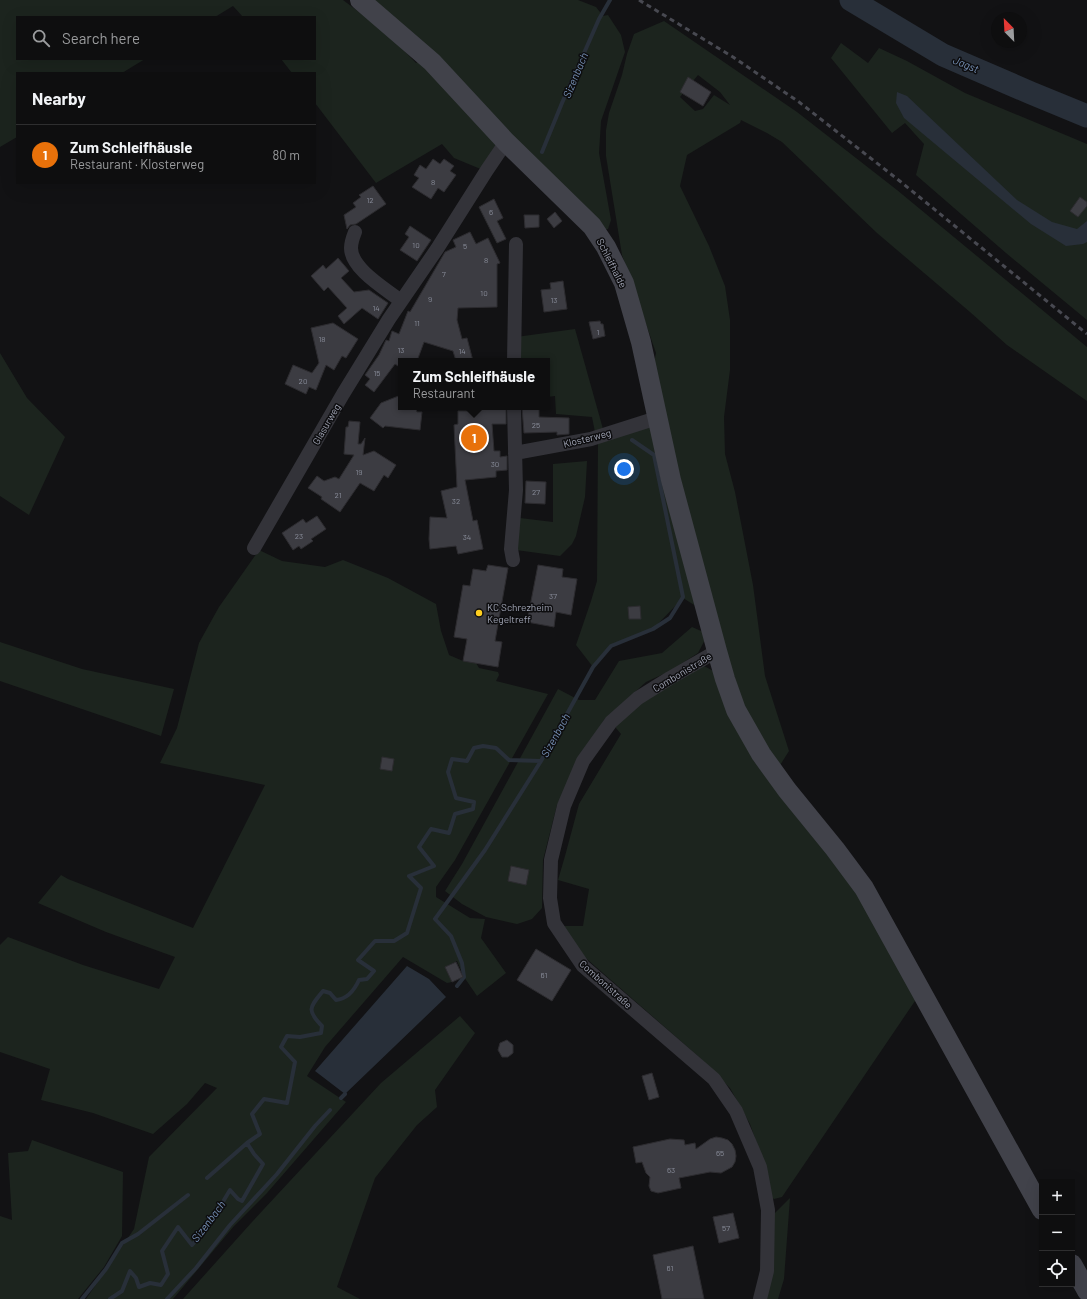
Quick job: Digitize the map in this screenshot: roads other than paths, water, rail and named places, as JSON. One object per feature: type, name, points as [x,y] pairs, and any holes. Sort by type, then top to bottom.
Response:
[{"type":"main road","name":"Schleifhalde","points":[[360,0],[432,62],[506,142],[592,226],[606,247],[624,283],[641,342],[671,480],[717,651],[736,710],[761,754],[864,888],[1039,1205]]},
{"type":"main road","points":[[1075,1269],[1087,1291]]},
{"type":"street","name":"Glasurweg","points":[[254,548],[344,394],[401,301],[438,249],[506,142]]},
{"type":"street","points":[[355,232],[351,247],[358,266],[401,301]]},
{"type":"street","points":[[514,358],[516,244]]},
{"type":"street","points":[[512,560],[511,549],[516,490],[514,410]]},
{"type":"street","name":"Klosterweg","points":[[515,453],[591,439],[657,418]]},
{"type":"street","name":"Combonistraße","points":[[717,651],[638,698],[611,722],[583,760],[563,814],[551,860],[550,898],[554,923],[583,966],[714,1079],[736,1111],[760,1167],[768,1210],[767,1271],[760,1299]]},
{"type":"waterway","name":"Sizenbach","points":[[542,152],[599,19],[610,0]]},
{"type":"waterway","name":"Jagst","points":[[851,0],[943,55],[1087,116]]},
{"type":"waterway","name":"Sizenbach","points":[[110,1299],[122,1291],[130,1271],[136,1278],[139,1287],[150,1283],[161,1285],[168,1274],[162,1251],[178,1227],[192,1245],[199,1237],[209,1219],[218,1210],[230,1190],[238,1199],[242,1201],[263,1164],[247,1143],[260,1134],[252,1114],[264,1099],[287,1103],[295,1062],[281,1047],[287,1036],[300,1037],[321,1033],[322,1026],[314,1016],[312,1008],[315,1001],[323,991],[330,993],[336,1000],[347,996],[355,988],[359,980],[367,979],[374,971],[358,960],[375,941],[394,941],[407,933],[421,888],[409,876],[434,866],[419,847],[431,829],[449,833],[455,814],[473,809],[474,802],[456,798],[448,772],[452,759],[467,761],[474,748],[483,746],[496,748],[509,760],[541,761],[593,667],[611,646],[653,629],[670,618],[683,597],[654,455],[632,440]]},
{"type":"waterway","points":[[457,986],[464,977],[462,963],[451,936],[435,919],[485,850],[541,761]]},
{"type":"waterway","points":[[341,1098],[345,1094]]},
{"type":"waterway","points":[[167,1299],[196,1268],[230,1225],[277,1174],[315,1126],[330,1110]]},
{"type":"waterway","name":"Sizenbach","points":[[207,1178],[247,1143]]},
{"type":"waterway","name":"Sizenbach","points":[[82,1299],[106,1269],[122,1243],[138,1234],[188,1195]]},
{"type":"railway","points":[[639,0],[733,57],[799,102],[901,182],[1087,334]]},
{"type":"place","name":"Zum Schleifhäusle","points":[[474,438]]},
{"type":"place","name":"KC Schrezheim Kegeltreff","points":[[479,613]]}]
